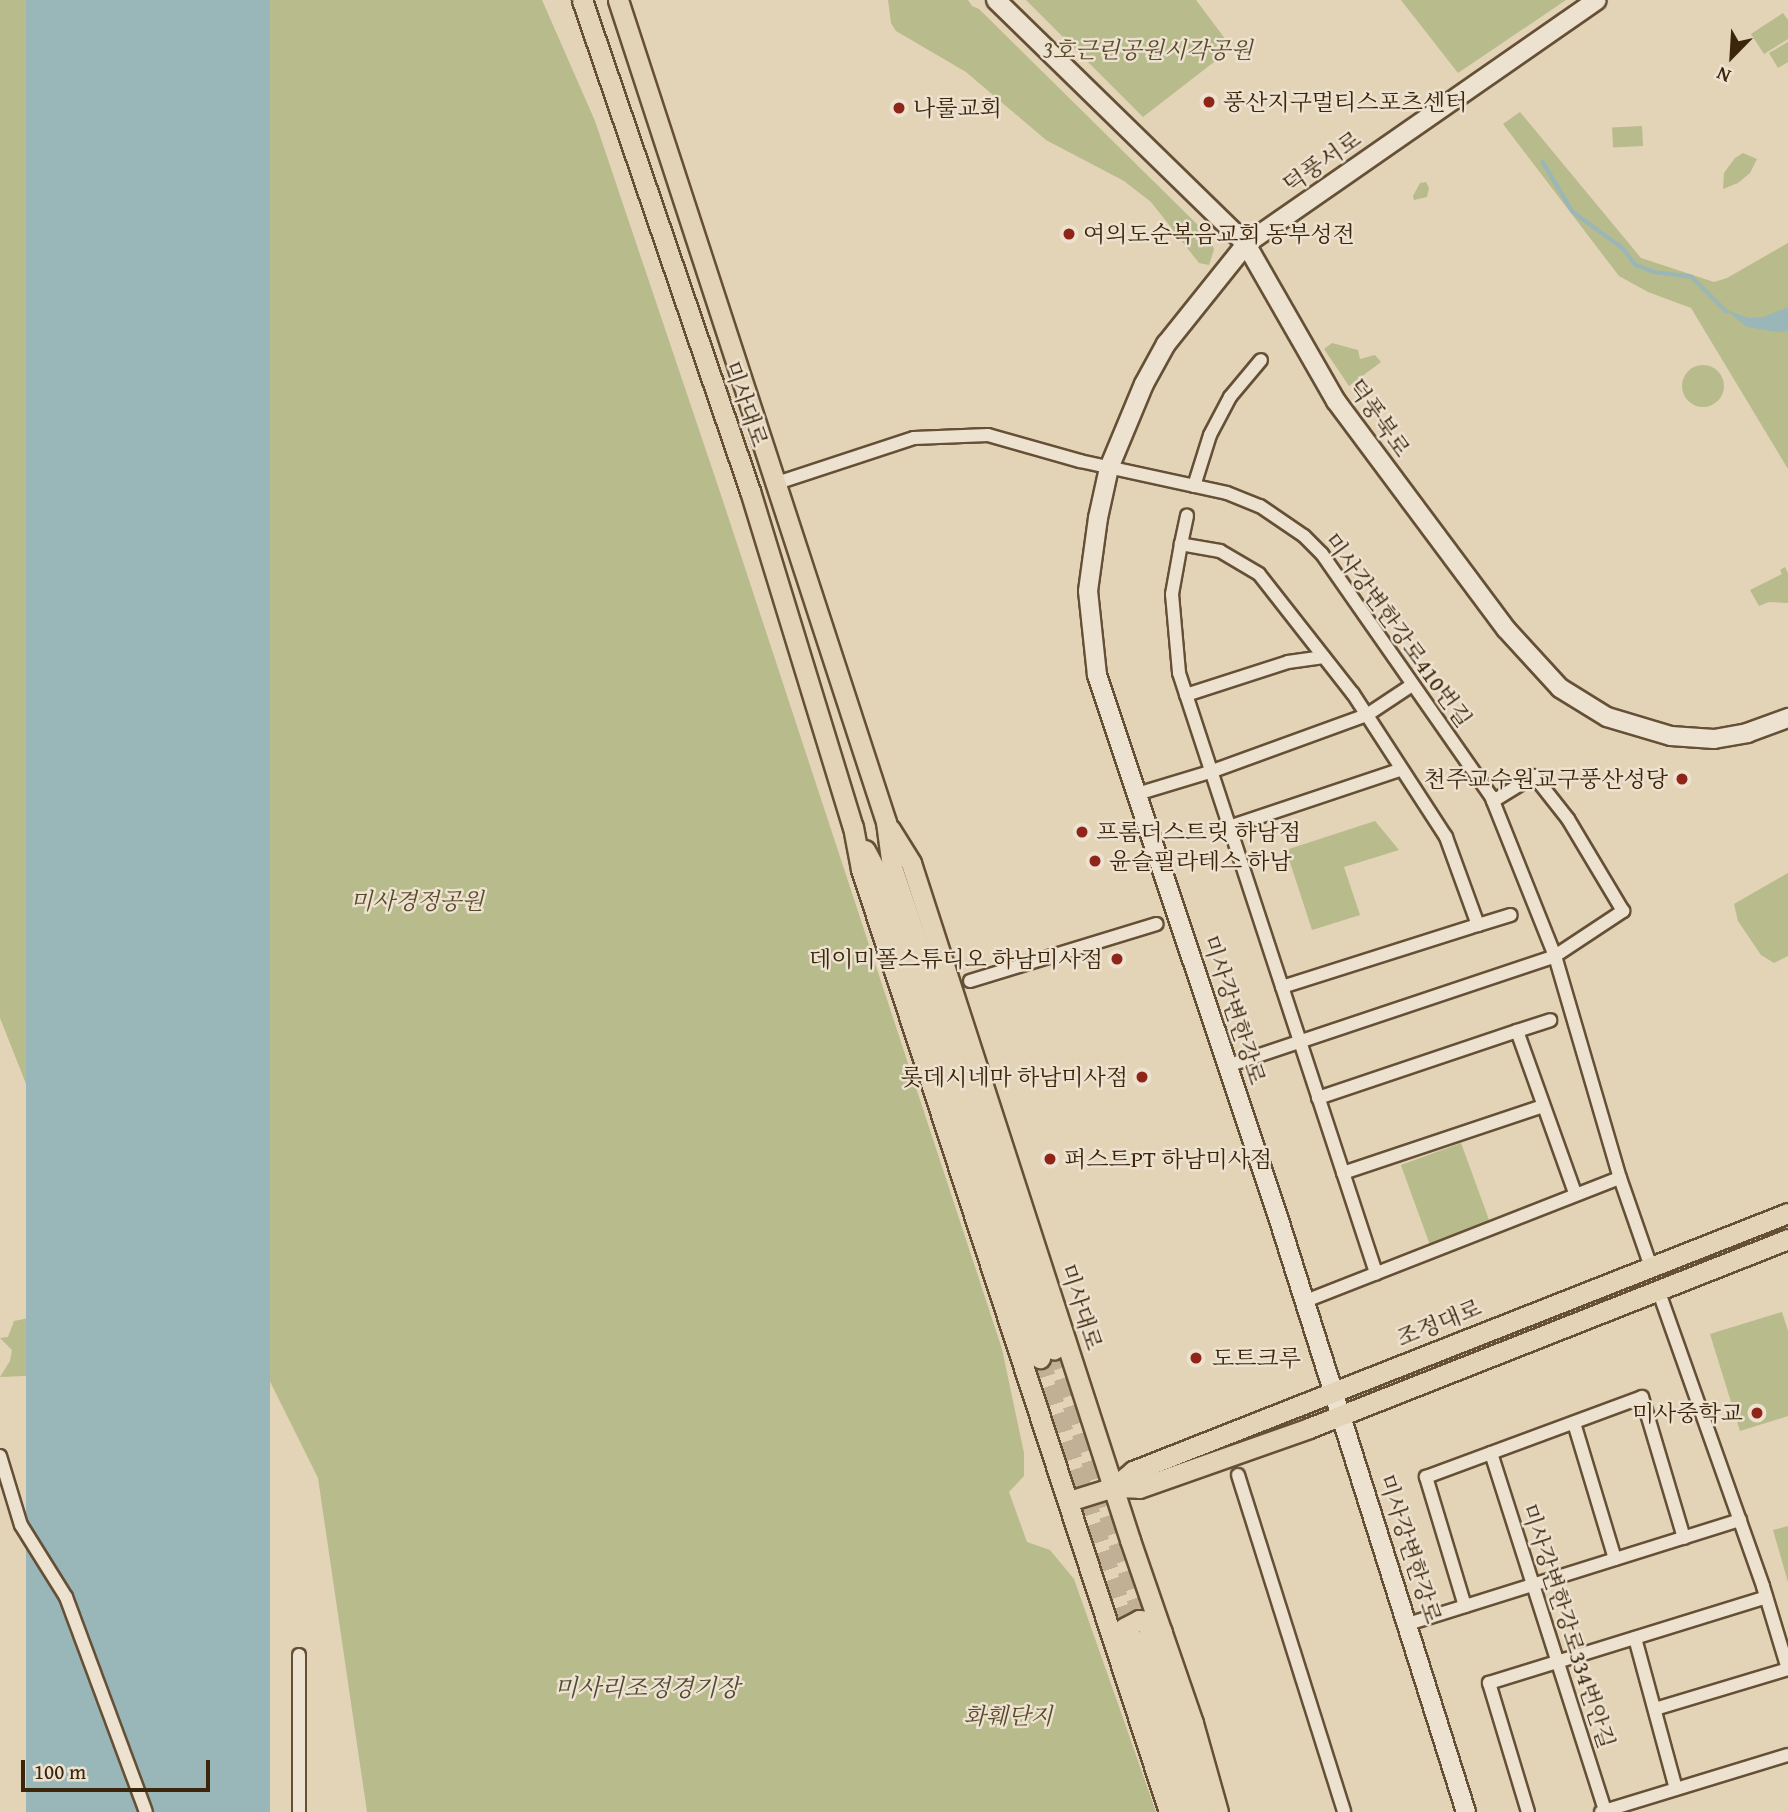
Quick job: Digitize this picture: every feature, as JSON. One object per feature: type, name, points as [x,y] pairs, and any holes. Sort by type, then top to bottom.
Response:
[{"type":"main road","name":"미사대로","points":[[582,0],[750,491],[853,827],[865,882],[1169,1812]]},
{"type":"main road","name":"미사대로","points":[[618,0],[886,822],[892,867],[1047,1354],[876,871],[853,827]]},
{"type":"main road","name":"미사대로","points":[[886,822],[911,863],[1114,1487],[1147,1634],[1182,1812]]},
{"type":"main road","name":"조정대로","points":[[1114,1487],[1133,1471],[1334,1393],[1650,1264],[1788,1213]]},
{"type":"main road","name":"조정대로","points":[[1069,1501],[1114,1487],[1139,1488],[1341,1416],[1788,1239]]},
{"type":"main road","points":[[1117,1654],[1118,1638],[1124,1628],[1139,1620],[1149,1621],[1147,1634]]},
{"type":"main road","name":"미사대로","points":[[1147,1634],[1200,1812]]},
{"type":"main road","name":"미사대로","points":[[1147,1634],[1194,1723],[1218,1812]]},
{"type":"street","name":"덕풍북로","points":[[996,0],[1246,244],[1302,346],[1343,410],[1506,629],[1560,688],[1607,717],[1671,736],[1714,739],[1747,733],[1788,718]]},
{"type":"street","name":"덕풍서로","points":[[1246,244],[1597,0]]},
{"type":"street","name":"미사강변한강로","points":[[1246,244],[1166,344],[1144,384],[1109,468],[1098,518],[1088,591],[1097,676],[1334,1393],[1466,1812]]},
{"type":"street","points":[[1194,486],[1210,435],[1230,397],[1261,360]]},
{"type":"street","name":"미사강변한강로410번길","points":[[777,483],[915,438],[988,435],[1109,468],[1227,494],[1260,506],[1304,537],[1322,554],[1493,801],[1555,956],[1620,1178],[1650,1264]]},
{"type":"street","points":[[1187,516],[1172,594],[1174,647],[1210,772],[1376,1273]]},
{"type":"street","points":[[1181,544],[1220,551],[1259,574],[1324,657],[1367,715],[1446,837],[1478,925]]},
{"type":"street","points":[[1186,695],[1288,662],[1324,657]]},
{"type":"street","points":[[1137,794],[1210,772],[1367,715],[1412,685]]},
{"type":"street","points":[[1229,827],[1402,769]]},
{"type":"street","points":[[1227,1066],[1555,956],[1623,911],[1568,819],[1534,776],[1493,801]]},
{"type":"street","points":[[1282,987],[1510,915]]},
{"type":"street","points":[[970,981],[1156,924]]},
{"type":"street","points":[[1318,1098],[1550,1020]]},
{"type":"street","points":[[1517,1031],[1575,1193]]},
{"type":"street","points":[[1343,1173],[1543,1106]]},
{"type":"street","points":[[1303,1302],[1575,1193],[1620,1178]]},
{"type":"street","points":[[1655,1709],[1788,1669],[1740,1520],[1658,1290]]},
{"type":"street","points":[[1465,1606],[1426,1477],[1642,1397],[1684,1538]]},
{"type":"street","points":[[1574,1423],[1615,1559]]},
{"type":"street","name":"미사강변한강로334번안길","points":[[1491,1453],[1603,1811]]},
{"type":"street","points":[[0,1456],[21,1525],[66,1597],[146,1812]]},
{"type":"street","points":[[1238,1475],[1344,1812]]},
{"type":"street","points":[[1408,1624],[1740,1520]]},
{"type":"street","points":[[1528,1812],[1489,1684],[1766,1597]]},
{"type":"street","points":[[1635,1638],[1676,1789]]},
{"type":"street","points":[[299,1655],[299,1812]]},
{"type":"street","points":[[1603,1811],[1788,1755]]},
{"type":"green space","name":"미사경정공원","points":[[0,0],[542,0],[595,121],[1002,1349],[1024,1453],[1024,1476],[1009,1492],[1027,1542],[1050,1550],[1074,1579],[1156,1812],[367,1812],[318,1478],[237,1315],[34,1104],[0,1018]]},
{"type":"green space","name":"3호근린공원시각공원","points":[[888,0],[968,0],[972,6],[979,9],[1210,237],[1214,250],[1209,265],[1199,263],[1151,202],[1124,181],[1046,140],[966,72],[896,31],[891,23]]},
{"type":"green space","name":"3호근린공원시각공원","points":[[1026,0],[1196,0],[1232,48],[1143,117]]},
{"type":"green space","points":[[1401,0],[1566,0],[1458,73]]},
{"type":"green space","points":[[1783,13],[1788,20],[1788,39],[1764,54],[1751,34]]},
{"type":"green space","points":[[1788,42],[1788,62],[1778,68],[1769,53]]},
{"type":"green space","points":[[1520,112],[1641,258],[1714,282],[1727,278],[1788,243],[1788,469],[1691,308],[1648,292],[1619,276],[1503,124]]},
{"type":"green space","points":[[1642,126],[1643,146],[1613,148],[1612,128]]},
{"type":"green space","points":[[1743,153],[1757,159],[1750,173],[1738,183],[1723,189],[1724,173],[1735,158]]},
{"type":"green space","points":[[1426,182],[1429,188],[1427,197],[1414,200],[1413,196],[1420,183]]},
{"type":"green space","points":[[1332,343],[1358,350],[1360,359],[1375,355],[1381,362],[1349,386],[1324,349]]},
{"type":"green space","points":[[1703,365],[1718,371],[1724,386],[1718,401],[1703,407],[1688,401],[1682,386],[1688,371]]},
{"type":"green space","points":[[1785,567],[1788,573],[1788,603],[1769,602],[1759,606],[1750,590],[1782,574],[1780,570]]},
{"type":"green space","points":[[1375,821],[1399,850],[1344,867],[1360,915],[1312,930],[1286,850]]},
{"type":"green space","points":[[1788,873],[1788,956],[1774,963],[1761,955],[1738,921],[1734,904]]},
{"type":"green space","points":[[1461,1143],[1490,1223],[1430,1245],[1401,1165]]},
{"type":"green space","points":[[73,1309],[121,1526],[114,1535],[101,1539],[85,1538],[77,1528],[49,1375],[0,1377],[10,1361],[12,1350],[0,1338],[8,1337],[14,1321]]},
{"type":"green space","points":[[1782,1312],[1788,1331],[1788,1416],[1740,1431],[1710,1334]]},
{"type":"green space","points":[[1788,1526],[1788,1582],[1773,1530]]},
{"type":"water","points":[[26,0],[270,0],[270,1812],[26,1812]]},
{"type":"water","points":[[1788,307],[1788,331],[1778,332],[1747,327],[1726,310],[1749,318],[1764,317]]},
{"type":"waterway","points":[[1543,162],[1573,212],[1623,248],[1636,265],[1654,272],[1692,277],[1727,312]]},
{"type":"tunnel","points":[[1054,1350],[1148,1634]]},
{"type":"tunnel","points":[[1040,1358],[1131,1637]]},
{"type":"place","name":"풍산지구멀티스포츠센터","points":[[1209,102]]},
{"type":"place","name":"나룰교회","points":[[899,108]]},
{"type":"place","name":"여의도순복음교회 동부성전","points":[[1069,234]]},
{"type":"place","name":"천주교수원교구풍산성당","points":[[1682,779]]},
{"type":"place","name":"프롬더스트릿 하남점","points":[[1082,832]]},
{"type":"place","name":"윤슬필라테스 하남","points":[[1095,861]]},
{"type":"place","name":"데이미폴스튜디오 하남미사점","points":[[1117,959]]},
{"type":"place","name":"롯데시네마 하남미사점","points":[[1142,1077]]},
{"type":"place","name":"퍼스트PT 하남미사점","points":[[1050,1159]]},
{"type":"place","name":"도트크루","points":[[1196,1358]]},
{"type":"place","name":"미사중학교","points":[[1757,1413]]},
{"type":"water label","name":"미사리조정경기장","points":[[647,1688]]},
{"type":"park label","name":"화훼단지","points":[[1008,1716]]}]
